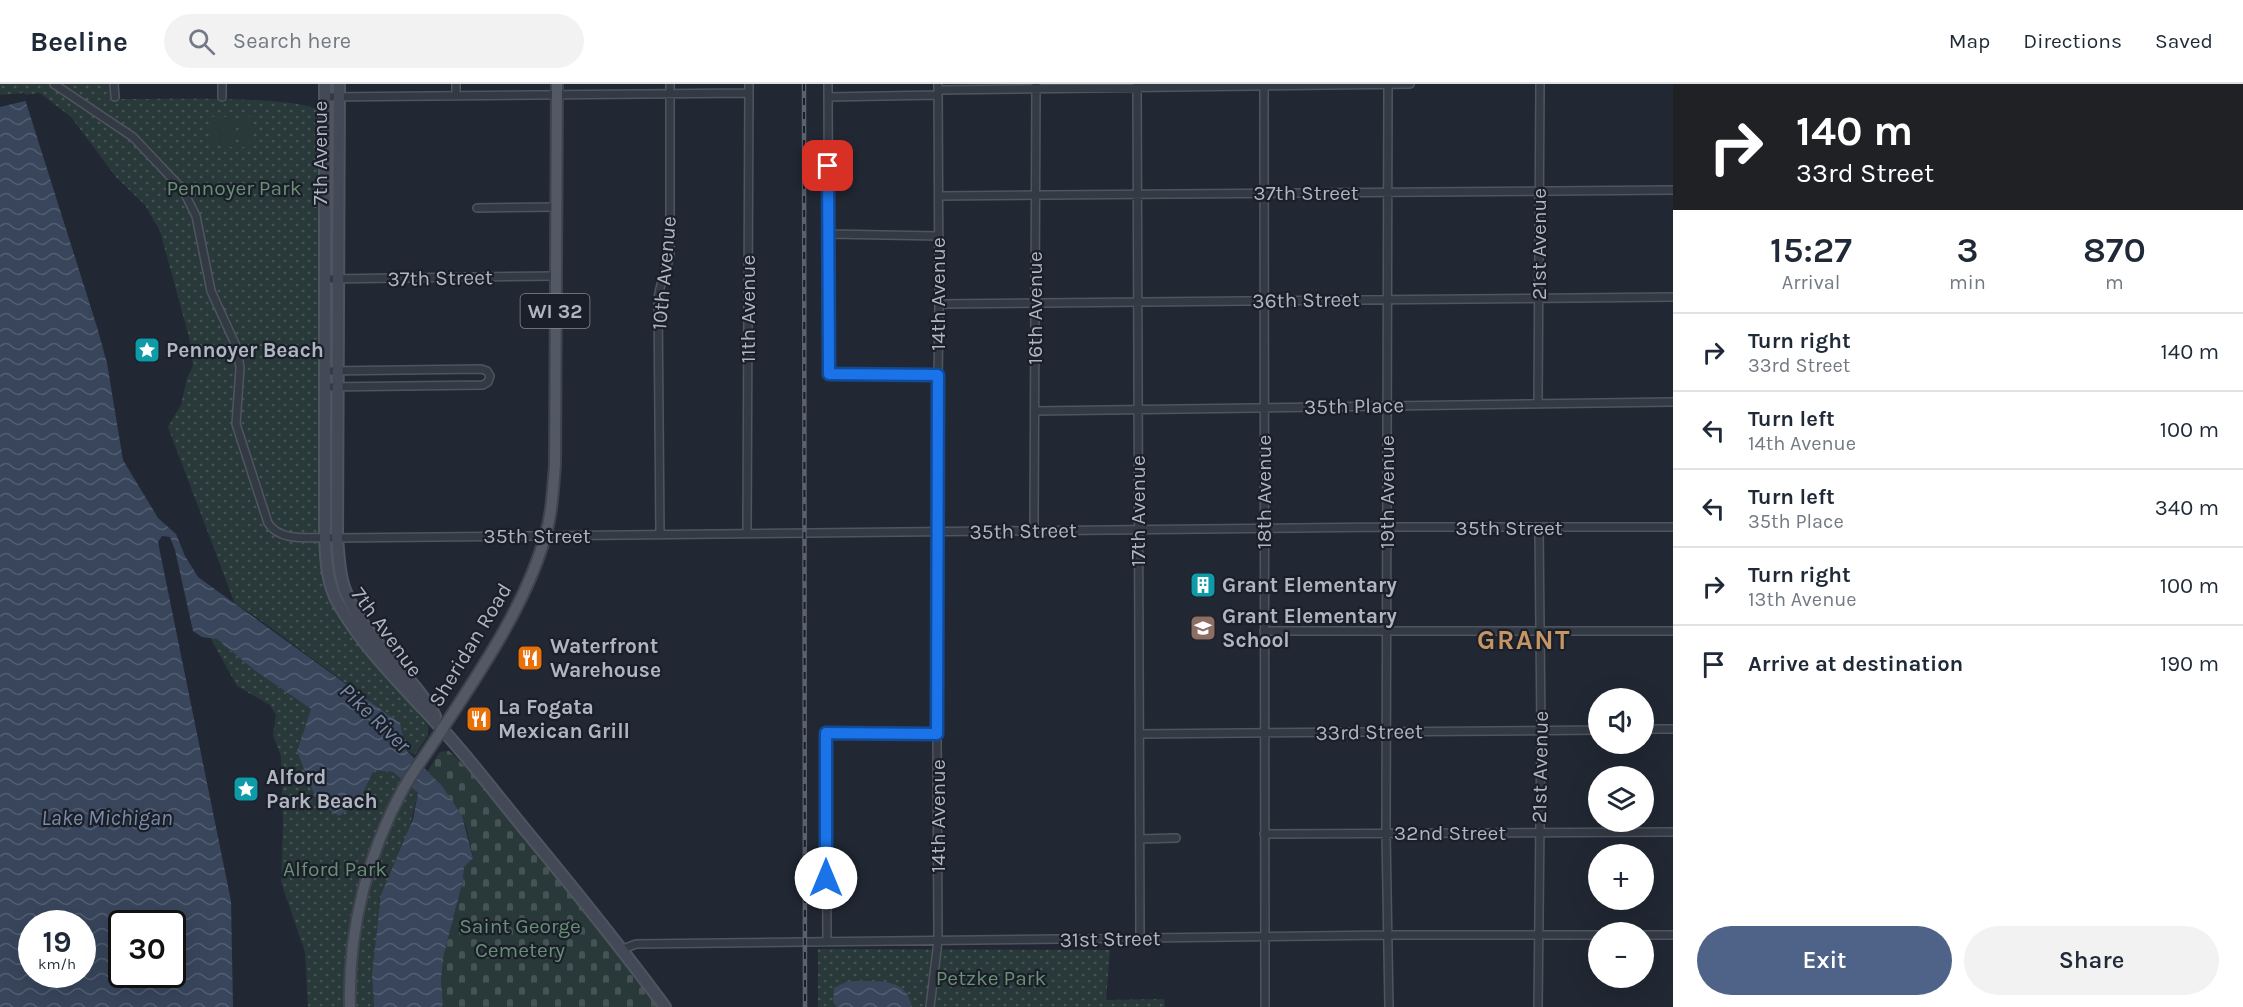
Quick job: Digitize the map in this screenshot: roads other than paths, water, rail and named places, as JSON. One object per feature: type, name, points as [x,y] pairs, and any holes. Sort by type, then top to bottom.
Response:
[{"type":"main road","name":"Sheridan Road","points":[[442,729],[504,631],[526,589],[545,536],[555,465],[557,90]]},
{"type":"main road","name":"WI 32","points":[[350,1007],[350,961],[359,906],[370,866],[403,789],[442,729]]},
{"type":"street","name":"35th Street","points":[[54,84],[133,137],[183,190],[196,216],[211,291],[237,348],[240,368],[236,424],[268,523],[275,531],[283,535],[337,538],[1673,527]]},
{"type":"street","points":[[114,84],[115,97]]},
{"type":"street","points":[[222,84],[222,98]]},
{"type":"street","name":"7th Avenue","points":[[325,84],[325,537],[329,580],[338,602],[356,630],[406,691],[442,729]]},
{"type":"street","name":"7th Avenue","points":[[339,84],[340,279],[337,538],[339,568],[347,597],[364,624],[426,699],[442,729]]},
{"type":"street","points":[[456,84],[456,96]]},
{"type":"street","name":"10th Avenue","points":[[660,535],[658,300],[659,288],[666,273],[670,255],[670,84]]},
{"type":"street","name":"11th Avenue","points":[[747,534],[749,84]]},
{"type":"street","points":[[828,84],[829,374],[938,375]]},
{"type":"street","name":"19th Avenue","points":[[1388,84],[1386,834],[1389,1007]]},
{"type":"street","points":[[828,98],[1036,86],[1410,84]]},
{"type":"street","name":"21st Avenue","points":[[1538,404],[1540,84]]},
{"type":"street","name":"18th Avenue","points":[[1264,85],[1265,1007]]},
{"type":"street","name":"16th Avenue","points":[[1034,531],[1036,86]]},
{"type":"street","name":"17th Avenue","points":[[1137,86],[1140,938]]},
{"type":"street","points":[[325,97],[456,96],[557,90],[749,93]]},
{"type":"street","name":"14th Avenue","points":[[930,1007],[938,941],[936,532],[939,304],[938,90]]},
{"type":"street","name":"37th Street","points":[[939,196],[1673,190]]},
{"type":"street","points":[[477,208],[556,207]]},
{"type":"street","points":[[828,234],[939,236]]},
{"type":"street","name":"37th Street","points":[[325,279],[555,276]]},
{"type":"street","name":"36th Street","points":[[939,304],[1673,297]]},
{"type":"street","points":[[325,370],[481,369],[490,375],[488,382],[483,385],[325,387]]},
{"type":"street","name":"35th Place","points":[[1035,411],[1673,402]]},
{"type":"street","name":"21st Avenue","points":[[1538,1007],[1541,730],[1539,528]]},
{"type":"street","points":[[1264,631],[1673,631]]},
{"type":"street","name":"Sheridan Road","points":[[442,729],[623,949],[665,1007]]},
{"type":"street","points":[[1654,729],[1673,729]]},
{"type":"street","name":"33rd Street","points":[[1139,734],[1588,730]]},
{"type":"street","points":[[827,942],[826,733],[937,734]]},
{"type":"street","name":"32nd Street","points":[[1264,834],[1673,832]]},
{"type":"street","points":[[1140,839],[1176,838]]},
{"type":"street","points":[[1654,935],[1673,934]]},
{"type":"street","name":"31st Street","points":[[623,949],[636,945],[827,942],[1388,935],[1588,935]]},
{"type":"water","name":"Lake Michigan","points":[[24,96],[107,363],[123,460],[158,518],[176,534],[185,556],[198,577],[400,723],[406,750],[443,787],[462,816],[473,858],[464,867],[463,880],[444,954],[441,979],[442,1007],[374,1007],[372,975],[381,895],[413,819],[418,793],[393,772],[374,770],[359,801],[339,816],[317,801],[297,751],[311,709],[254,670],[217,639],[202,637],[193,631],[175,550],[170,537],[162,536],[158,542],[231,901],[233,1007],[0,1007],[0,98]]},
{"type":"water","points":[[848,981],[878,981],[896,985],[909,997],[912,1007],[837,1007],[833,1002],[834,988]]},
{"type":"railway","points":[[804,84],[805,1007]]},
{"type":"place","name":"Pennoyer Beach","points":[[147,350]]},
{"type":"place","name":"Grant Elementary","points":[[1203,585]]},
{"type":"place","name":"Grant Elementary School","points":[[1203,628]]},
{"type":"place","name":"Waterfront Warehouse","points":[[530,658]]},
{"type":"place","name":"La Fogata Mexican Grill","points":[[479,719]]},
{"type":"place","name":"Alford Park Beach","points":[[246,789]]},
{"type":"district","name":"GRANT","points":[[1524,640]]},
{"type":"park label","name":"Pennoyer Park","points":[[234,188]]},
{"type":"park label","name":"Alford Park","points":[[335,869]]},
{"type":"park label","name":"Saint George Cemetery","points":[[520,938]]},
{"type":"park label","name":"Petzke Park","points":[[991,978]]},
{"type":"water label","name":"Pike River","points":[[375,718]]}]
